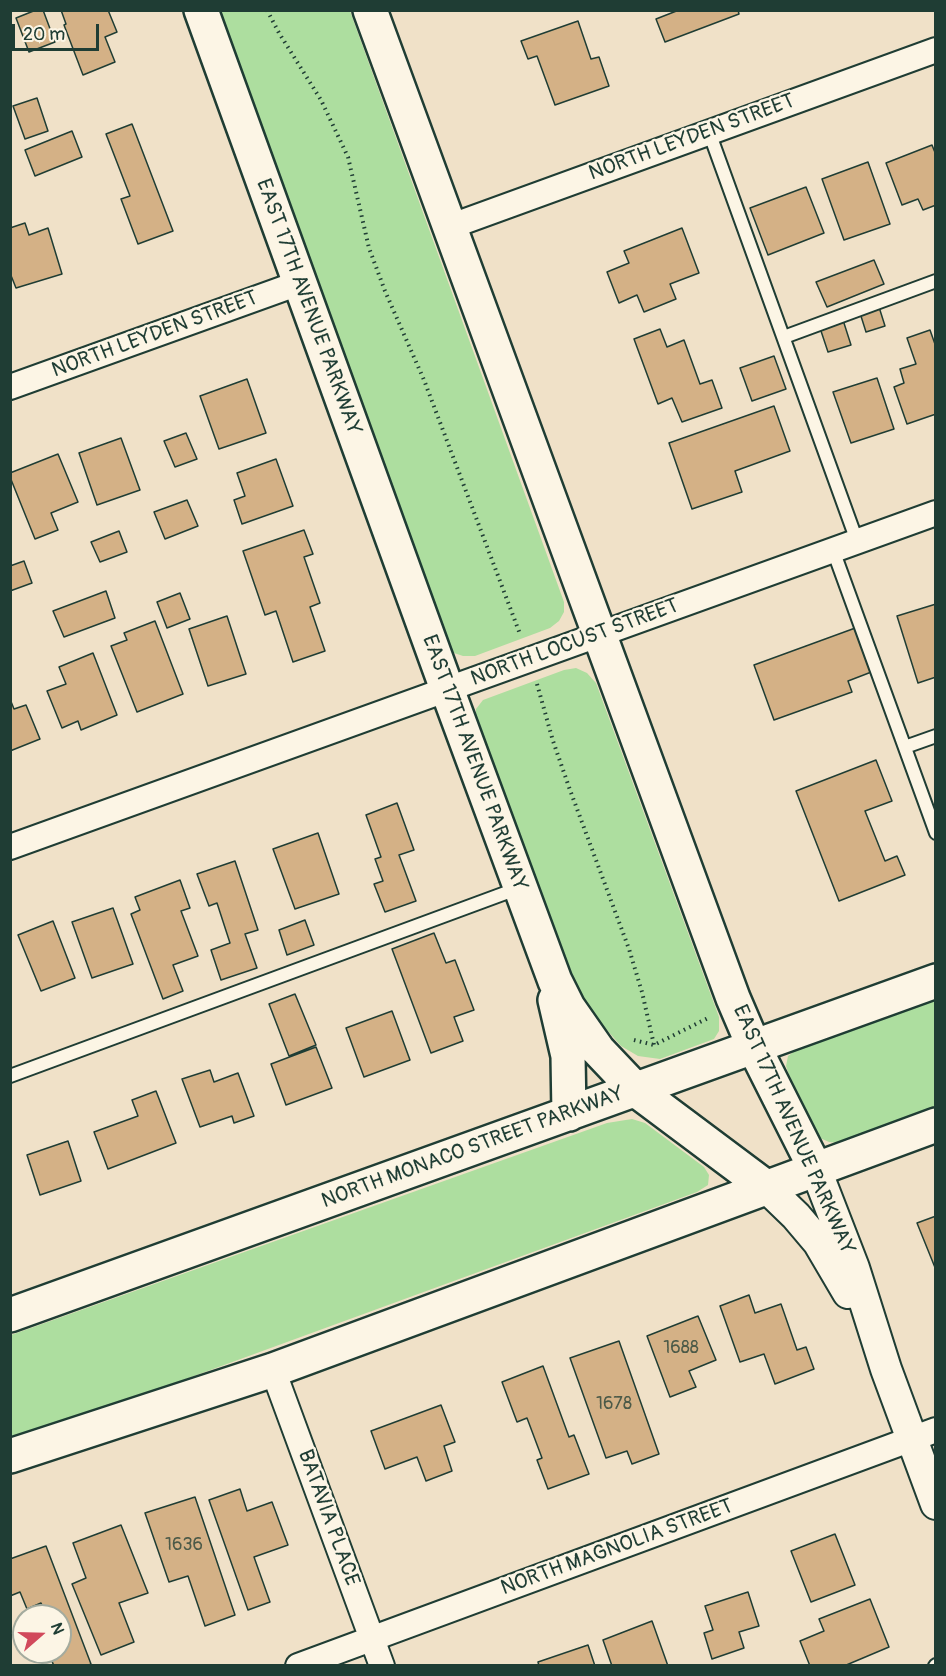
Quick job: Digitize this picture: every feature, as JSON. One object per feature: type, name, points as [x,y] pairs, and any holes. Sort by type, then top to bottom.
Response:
[{"type":"main road","name":"EAST 17TH AVENUE PARKWAY","points":[[201,10],[520,888],[568,1007],[597,1050],[636,1090],[767,1188]]},
{"type":"main road","name":"EAST 17TH AVENUE PARKWAY","points":[[370,10],[733,998],[754,1047],[816,1170]]},
{"type":"main road","points":[[544,952],[568,1056],[569,1114]]},
{"type":"main road","name":"NORTH MONACO STREET PARKWAY","points":[[10,1315],[936,981]]},
{"type":"main road","points":[[10,1456],[273,1370],[936,1125]]},
{"type":"street","name":"NORTH LEYDEN STREET","points":[[448,227],[936,50]]},
{"type":"street","name":"NORTH LEYDEN STREET","points":[[10,387],[299,283]]},
{"type":"street","name":"NORTH LOCUST STREET","points":[[10,847],[936,513]]},
{"type":"street","name":"EAST 17TH AVENUE PARKWAY","points":[[816,1170],[854,1268],[886,1369]]},
{"type":"street","name":"EAST 17TH AVENUE PARKWAY","points":[[767,1188],[796,1216],[818,1242],[832,1264],[886,1369]]},
{"type":"street","points":[[886,1369],[924,1435],[936,1504]]},
{"type":"street","name":"BATAVIA PLACE","points":[[273,1370],[382,1665]]},
{"type":"street","name":"NORTH MAGNOLIA STREET","points":[[298,1665],[372,1640],[924,1435]]},
{"type":"lane","points":[[708,132],[857,541]]},
{"type":"lane","points":[[784,337],[936,282]]},
{"type":"lane","points":[[833,550],[936,833]]},
{"type":"lane","points":[[906,747],[936,736]]},
{"type":"lane","points":[[10,1076],[520,888]]},
{"type":"path","points":[[267,10],[321,100],[348,157],[369,248],[424,380],[531,660],[556,751],[629,949],[654,1045]]},
{"type":"path","points":[[625,1038],[654,1045],[708,1019],[708,1008]]},
{"type":"green space","points":[[215,11],[350,11],[564,602],[564,612],[559,621],[550,628],[475,656],[454,653],[448,644]]},
{"type":"green space","points":[[576,668],[587,673],[596,683],[719,1017],[719,1031],[714,1039],[660,1059],[638,1056],[621,1046],[599,1021],[577,990],[476,721],[476,709],[483,700],[564,670]]},
{"type":"green space","points":[[935,998],[935,1106],[837,1143],[820,1138],[789,1075],[786,1066],[788,1056],[799,1048]]},
{"type":"green space","points":[[632,1119],[645,1123],[704,1167],[709,1175],[708,1185],[697,1192],[11,1443],[11,1335],[607,1123]]},
{"type":"building","points":[[36,10],[43,10],[55,42],[29,52],[16,18]]},
{"type":"building","points":[[61,10],[108,10],[117,32],[105,37],[115,62],[83,75],[64,25],[66,24]]},
{"type":"building","points":[[679,10],[738,10],[739,14],[665,42],[656,19]]},
{"type":"building","points":[[578,21],[591,59],[599,57],[609,86],[555,105],[537,56],[528,59],[521,41]]},
{"type":"building","points":[[37,98],[48,131],[25,139],[13,106]]},
{"type":"building","points":[[132,124],[173,231],[138,244],[121,199],[130,196],[106,134]]},
{"type":"building","points":[[72,131],[82,157],[35,176],[25,150]]},
{"type":"building","points":[[932,145],[936,155],[936,205],[923,210],[918,199],[902,205],[886,163]]},
{"type":"building","points":[[868,162],[890,224],[844,240],[822,179]]},
{"type":"building","points":[[806,187],[824,233],[768,255],[750,208]]},
{"type":"building","points":[[25,223],[29,235],[48,228],[62,274],[16,288],[10,273],[10,228]]},
{"type":"building","points":[[682,228],[699,273],[670,284],[676,299],[644,312],[637,295],[619,303],[607,272],[629,263],[624,251]]},
{"type":"building","points":[[874,260],[884,284],[827,307],[816,282]]},
{"type":"building","points":[[879,307],[885,326],[866,332],[860,313]]},
{"type":"building","points":[[843,320],[851,345],[828,352],[820,328]]},
{"type":"building","points":[[660,329],[667,347],[684,340],[700,384],[712,380],[722,408],[682,422],[672,398],[658,404],[634,339]]},
{"type":"building","points":[[930,330],[936,347],[936,414],[907,424],[894,387],[904,383],[900,369],[916,364],[907,338]]},
{"type":"building","points":[[774,356],[786,389],[752,401],[740,368]]},
{"type":"building","points":[[877,378],[894,429],[851,443],[833,392]]},
{"type":"building","points":[[247,379],[266,433],[219,449],[200,396]]},
{"type":"building","points":[[774,406],[790,451],[735,471],[742,492],[692,509],[669,443]]},
{"type":"building","points":[[186,433],[197,459],[175,467],[164,441]]},
{"type":"building","points":[[121,438],[140,490],[97,505],[79,453]]},
{"type":"building","points":[[58,454],[78,502],[51,513],[58,530],[35,539],[10,473]]},
{"type":"building","points":[[276,459],[293,506],[242,524],[234,500],[245,496],[237,473]]},
{"type":"building","points":[[187,500],[198,526],[165,539],[154,512]]},
{"type":"building","points":[[304,530],[313,554],[304,557],[320,603],[310,607],[325,651],[293,662],[276,611],[265,615],[243,551]]},
{"type":"building","points":[[119,531],[127,552],[100,562],[91,542]]},
{"type":"building","points":[[24,561],[32,583],[10,591],[10,566]]},
{"type":"building","points":[[106,591],[115,618],[64,637],[53,611]]},
{"type":"building","points":[[180,593],[190,619],[167,628],[157,602]]},
{"type":"building","points":[[936,604],[936,677],[918,683],[897,616]]},
{"type":"building","points":[[227,616],[246,674],[208,686],[189,629]]},
{"type":"building","points":[[155,621],[183,694],[137,712],[111,646],[127,640],[124,633]]},
{"type":"building","points":[[858,627],[874,671],[848,681],[852,692],[774,720],[754,665]]},
{"type":"building","points":[[93,653],[117,715],[81,730],[78,721],[62,728],[47,691],[66,684],[59,667]]},
{"type":"building","points":[[10,699],[14,709],[26,705],[40,739],[10,751]]},
{"type":"building","points":[[876,760],[892,801],[865,811],[885,861],[897,856],[905,875],[839,901],[796,791]]},
{"type":"building","points":[[397,803],[414,850],[399,855],[416,901],[385,912],[374,884],[383,881],[375,859],[381,857],[366,815]]},
{"type":"building","points":[[318,833],[339,894],[295,909],[273,849]]},
{"type":"building","points":[[235,861],[258,930],[245,934],[257,968],[221,980],[211,950],[230,943],[217,903],[209,906],[197,874]]},
{"type":"building","points":[[180,880],[190,908],[181,911],[198,956],[173,965],[183,991],[163,999],[131,914],[140,910],[135,897]]},
{"type":"building","points":[[113,908],[133,964],[92,978],[72,922]]},
{"type":"building","points":[[305,920],[314,945],[287,955],[279,930]]},
{"type":"building","points":[[53,921],[75,978],[41,991],[18,935]]},
{"type":"building","points":[[434,933],[446,963],[455,960],[474,1010],[454,1017],[463,1041],[431,1053],[392,949]]},
{"type":"building","points":[[295,994],[316,1045],[289,1056],[269,1004]]},
{"type":"building","points":[[392,1011],[410,1060],[364,1077],[346,1028]]},
{"type":"building","points":[[316,1047],[332,1088],[286,1105],[271,1064]]},
{"type":"building","points":[[210,1070],[214,1082],[238,1073],[254,1116],[234,1123],[232,1116],[200,1127],[182,1079]]},
{"type":"building","points":[[156,1091],[176,1143],[108,1169],[94,1132],[138,1116],[132,1100]]},
{"type":"building","points":[[68,1141],[81,1181],[40,1195],[27,1155]]},
{"type":"building","points":[[936,1216],[936,1270],[917,1223]]},
{"type":"building","points":[[749,1295],[755,1313],[781,1304],[797,1350],[806,1347],[814,1369],[775,1384],[764,1354],[740,1362],[720,1306]]},
{"type":"building","points":[[698,1316],[716,1360],[689,1371],[696,1387],[670,1397],[647,1336]]},
{"type":"building","points":[[619,1341],[659,1454],[632,1464],[627,1451],[606,1458],[570,1358]]},
{"type":"building","points":[[543,1366],[569,1437],[574,1435],[589,1474],[548,1489],[537,1460],[542,1458],[527,1418],[517,1422],[502,1382]]},
{"type":"building","points":[[441,1405],[455,1442],[444,1446],[452,1471],[426,1481],[417,1457],[385,1469],[371,1431]]},
{"type":"building","points":[[240,1489],[247,1511],[272,1502],[288,1545],[254,1557],[270,1602],[248,1610],[209,1500]]},
{"type":"building","points":[[195,1497],[235,1615],[205,1626],[188,1576],[169,1582],[145,1513]]},
{"type":"building","points":[[121,1525],[148,1593],[119,1603],[134,1642],[101,1655],[72,1584],[86,1578],[73,1543]]},
{"type":"building","points":[[835,1534],[855,1585],[811,1602],[791,1551]]},
{"type":"building","points":[[46,1546],[68,1604],[25,1604],[20,1592],[10,1596],[10,1559]]},
{"type":"building","points":[[748,1592],[759,1626],[739,1632],[744,1648],[712,1659],[704,1633],[713,1630],[705,1606]]},
{"type":"building","points":[[870,1599],[889,1647],[844,1666],[810,1666],[800,1641],[824,1631],[819,1619]]},
{"type":"building","points":[[72,1614],[91,1664],[54,1666],[53,1664],[72,1664]]},
{"type":"building","points":[[652,1621],[668,1666],[612,1666],[603,1640]]},
{"type":"building","points":[[588,1645],[595,1666],[539,1666],[538,1662]]}]
